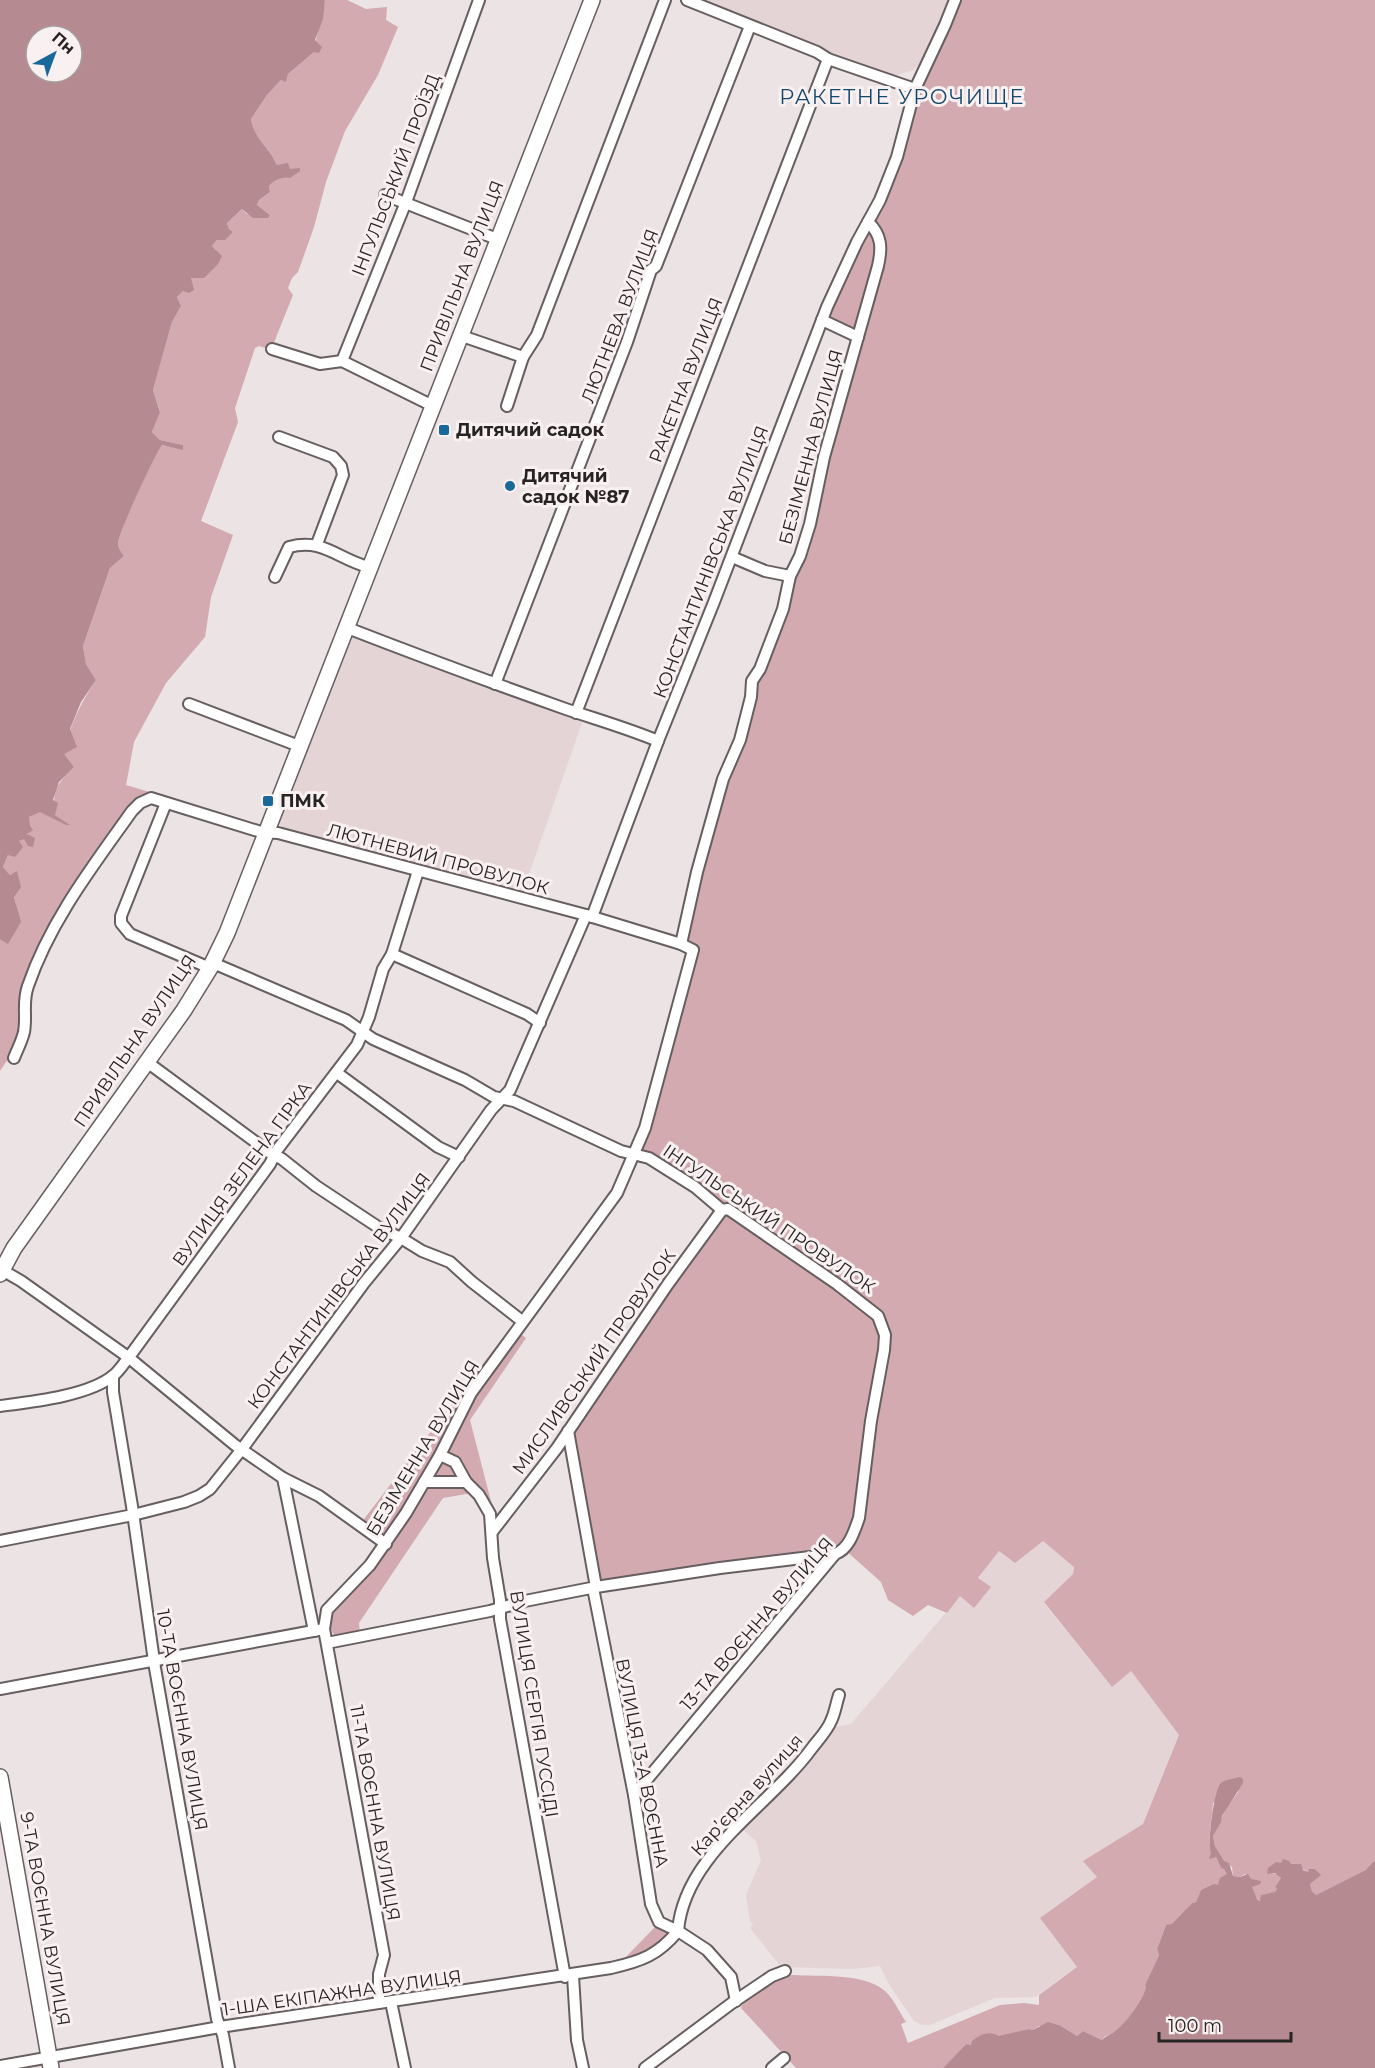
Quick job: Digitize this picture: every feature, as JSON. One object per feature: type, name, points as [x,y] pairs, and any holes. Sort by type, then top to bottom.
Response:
[{"type":"street","name":"ІНГУЛЬСЬКИЙ ПРОЇЗД","points":[[342,361],[406,202],[478,0]]},
{"type":"street","name":"ПРИВІЛЬНА ВУЛИЦЯ","points":[[1,1272],[14,1248],[184,1010],[212,965],[267,832],[368,567],[592,0]]},
{"type":"street","points":[[507,406],[523,357],[537,335],[665,0]]},
{"type":"street","points":[[687,0],[828,58],[915,89]]},
{"type":"street","points":[[868,222],[880,201],[897,157],[915,89],[955,0]]},
{"type":"street","name":"ЛЮТНЕВА ВУЛИЦЯ","points":[[495,684],[627,342],[651,270],[656,266],[750,26]]},
{"type":"street","name":"РАКЕТНА ВУЛИЦЯ","points":[[576,713],[828,58]]},
{"type":"street","points":[[385,195],[497,239]]},
{"type":"street","name":"КОНСТАНТИНІВСЬКА ВУЛИЦЯ","points":[[0,1541],[133,1515],[199,1496],[220,1477],[242,1449],[364,1283],[401,1238],[491,1110],[510,1090],[589,916],[732,557],[822,320],[868,222]]},
{"type":"street","name":"БЕЗІМЕННА ВУЛИЦЯ","points":[[681,944],[723,779],[740,740],[751,697],[752,681],[760,669],[783,609],[790,576],[800,556],[810,524],[824,457],[881,253],[879,236],[876,229],[868,222]]},
{"type":"street","points":[[822,320],[858,337]]},
{"type":"street","points":[[459,335],[523,357]]},
{"type":"street","points":[[272,349],[320,364],[342,361],[433,406]]},
{"type":"street","points":[[279,437],[333,457],[341,466],[343,475],[317,544]]},
{"type":"street","points":[[275,577],[289,547],[302,544],[317,544],[351,562],[368,567]]},
{"type":"street","points":[[732,557],[765,571],[790,576]]},
{"type":"street","points":[[345,627],[495,684],[658,741]]},
{"type":"street","points":[[189,704],[299,746]]},
{"type":"street","name":"ЛЮТНЕВИЙ ПРОВУЛОК","points":[[14,1058],[24,1032],[23,1005],[27,987],[71,898],[132,811],[140,803],[151,798],[267,832],[278,833],[589,916],[681,944],[693,950]]},
{"type":"street","name":"ІНГУЛЬСЬКИЙ ПРОВУЛОК","points":[[166,804],[121,916],[121,923],[130,934],[346,1020],[373,1039],[465,1080],[494,1097],[514,1101],[621,1150],[649,1158],[695,1187],[722,1210],[728,1209],[738,1215],[837,1284],[878,1316]]},
{"type":"street","name":"ВУЛИЦЯ ЗЕЛЕНА ГІРКА","points":[[0,1406],[82,1390],[113,1376],[128,1358],[270,1164],[274,1155],[357,1045],[369,1017],[382,969],[392,954],[418,872]]},
{"type":"street","name":"БЕЗІМЕННА ВУЛИЦЯ","points":[[319,1630],[327,1610],[357,1580],[386,1544],[440,1455],[471,1393],[617,1193],[645,1128],[693,950]]},
{"type":"street","points":[[392,954],[527,1014],[540,1023]]},
{"type":"street","points":[[147,1062],[274,1155],[381,1229],[422,1251],[450,1262],[522,1321]]},
{"type":"street","points":[[337,1073],[438,1147],[459,1157]]},
{"type":"street","name":"МИСЛИВСЬКИЙ ПРОВУЛОК","points":[[492,1532],[557,1448],[668,1284],[722,1210]]},
{"type":"street","points":[[1,1272],[21,1281],[128,1358],[242,1449],[283,1478],[319,1496],[386,1544]]},
{"type":"street","name":"13-ТА ВОЄННА ВУЛИЦЯ","points":[[634,1795],[835,1554],[844,1549],[859,1518],[871,1421],[884,1350],[885,1335],[878,1316]]},
{"type":"street","name":"10-ТА ВОЄННА ВУЛИЦЯ","points":[[113,1376],[113,1392],[154,1659],[229,2068]]},
{"type":"street","name":"ВУЛИЦЯ 13-А ВОЄННА","points":[[568,1431],[594,1587],[634,1795],[651,1905],[654,1916],[659,1922],[678,1931]]},
{"type":"street","name":"ВУЛИЦЯ СЕРГІЯ ГУССІДІ","points":[[440,1455],[455,1462],[466,1482],[479,1495],[490,1514],[493,1558],[500,1600],[500,1619],[569,1976],[583,2068]]},
{"type":"street","name":"11-ТА ВОЄННА ВУЛИЦЯ","points":[[283,1478],[319,1630],[327,1643],[384,1955],[379,1974],[379,2003]]},
{"type":"street","points":[[423,1482],[466,1482]]},
{"type":"street","points":[[327,1643],[500,1609],[525,1601],[594,1587],[835,1554]]},
{"type":"street","points":[[0,1689],[319,1630]]},
{"type":"street","name":"Карʼєрна вулиця","points":[[678,1931],[680,1913],[690,1889],[707,1860],[801,1764],[831,1723],[839,1695]]},
{"type":"street","name":"9-ТА ВОЄННА ВУЛИЦЯ","points":[[0,1778],[50,2062]]},
{"type":"street","points":[[678,1931],[706,1950],[731,1977],[736,2001]]},
{"type":"street","name":"1-ША ЕКІПАЖНА ВУЛИЦЯ","points":[[0,2067],[50,2062],[66,2056],[220,2027],[569,1976],[634,1963],[665,1946],[678,1931]]},
{"type":"street","points":[[645,2068],[772,1976],[785,1971]]},
{"type":"street","points":[[391,2002],[405,2068]]},
{"type":"street","points":[[772,2068],[784,2058]]},
{"type":"shaded area","points":[[0,0],[325,0],[323,19],[315,40],[322,47],[319,53],[314,52],[288,74],[286,82],[281,80],[267,95],[251,119],[255,133],[277,165],[288,163],[290,169],[300,168],[300,171],[290,178],[281,178],[273,182],[269,186],[270,192],[259,200],[257,205],[270,215],[268,218],[253,218],[242,209],[227,223],[233,232],[225,240],[217,240],[212,246],[222,256],[218,264],[204,278],[191,278],[194,290],[189,293],[183,291],[177,297],[181,306],[172,322],[153,390],[160,412],[152,432],[160,440],[183,445],[183,450],[162,445],[145,477],[119,538],[119,549],[124,556],[110,568],[83,646],[86,664],[96,680],[81,702],[70,729],[77,747],[64,754],[74,767],[59,782],[53,800],[58,803],[55,815],[70,825],[40,812],[29,817],[33,830],[27,834],[35,838],[33,847],[28,846],[24,839],[19,841],[23,847],[15,857],[8,855],[3,867],[10,875],[17,871],[21,887],[14,897],[21,922],[8,944],[0,939]]},
{"type":"shaded area","points":[[325,0],[347,0],[366,9],[387,7],[386,20],[398,27],[378,75],[345,131],[326,182],[314,227],[298,272],[292,278],[288,288],[293,295],[271,350],[259,346],[255,348],[235,408],[238,422],[201,521],[233,535],[211,597],[205,637],[166,683],[134,742],[126,785],[153,793],[80,889],[30,985],[26,1032],[0,1071],[0,939],[16,904],[14,897],[17,872],[10,875],[3,867],[8,855],[19,841],[28,836],[29,817],[40,811],[69,825],[55,815],[54,800],[63,778],[74,767],[63,754],[80,707],[96,680],[86,664],[83,646],[110,568],[124,556],[118,546],[119,538],[152,463],[162,445],[182,449],[183,445],[160,440],[152,432],[160,411],[153,390],[172,322],[181,306],[177,297],[190,278],[217,251],[212,246],[217,240],[233,232],[227,223],[242,209],[247,214],[270,215],[257,205],[259,200],[270,192],[271,183],[290,169],[277,165],[255,133],[251,119],[267,95],[281,80],[286,81],[288,74],[314,52]]},
{"type":"shaded area","points":[[696,0],[951,0],[924,59],[913,70],[891,77],[751,24]]},
{"type":"shaded area","points":[[958,0],[1375,0],[1375,1860],[1367,1870],[1316,1895],[1310,1884],[1320,1875],[1315,1869],[1310,1869],[1308,1872],[1296,1865],[1281,1863],[1267,1873],[1279,1874],[1281,1878],[1275,1887],[1277,1889],[1275,1893],[1261,1895],[1261,1901],[1254,1894],[1251,1879],[1245,1874],[1240,1877],[1233,1876],[1232,1867],[1224,1862],[1215,1846],[1213,1836],[1227,1807],[1239,1791],[1213,1803],[1211,1850],[1213,1857],[1216,1857],[1221,1868],[1225,1868],[1228,1874],[1218,1885],[1201,1890],[1196,1902],[1192,1903],[1172,1925],[1166,1925],[1157,1949],[1159,1955],[1145,1985],[1147,1987],[1142,2000],[1111,2035],[1105,2036],[1102,2040],[1083,2031],[1077,2036],[1061,2026],[1039,2026],[1033,2030],[966,2044],[943,2068],[796,2068],[741,2008],[749,1996],[770,1982],[785,1976],[843,1977],[869,1982],[880,1987],[891,1997],[906,2022],[901,2024],[908,2043],[1000,2005],[1024,2003],[1039,2005],[1039,1995],[1077,1967],[1040,1918],[1097,1877],[1083,1861],[1143,1824],[1179,1735],[1131,1671],[1112,1687],[1044,1602],[1073,1574],[1074,1567],[1043,1541],[1015,1563],[999,1551],[978,1578],[991,1587],[974,1608],[960,1596],[947,1613],[928,1605],[913,1616],[888,1600],[881,1582],[844,1549],[600,1583],[571,1440],[574,1426],[727,1206],[702,1187],[642,1152],[642,1145],[697,947],[689,943],[685,936],[724,779],[742,740],[764,663],[817,502],[880,267],[872,221],[918,89]]},
{"type":"shaded area","points":[[870,228],[880,244],[855,332],[830,322],[827,314],[859,243]]},
{"type":"shaded area","points":[[348,634],[581,719],[582,723],[521,893],[289,832],[279,824],[279,817]]},
{"type":"shaded area","points":[[511,1327],[526,1338],[470,1420],[494,1513],[482,1512],[480,1501],[472,1493],[443,1498],[359,1623],[360,1634],[336,1638],[330,1624],[333,1610],[390,1545],[361,1523]]},
{"type":"shaded area","points":[[1043,1541],[1074,1566],[1073,1574],[1044,1603],[1111,1686],[1130,1670],[1179,1735],[1143,1824],[1084,1861],[1097,1877],[1040,1918],[1077,1967],[1035,1997],[995,1998],[930,2025],[922,2025],[914,2021],[890,1986],[880,1966],[853,1969],[781,1967],[750,1928],[753,1924],[750,1921],[746,1895],[761,1860],[756,1841],[741,1828],[834,1727],[851,1724],[960,1596],[974,1607],[978,1579],[999,1550]]},
{"type":"shaded area","points":[[1240,1777],[1243,1783],[1222,1816],[1213,1836],[1215,1846],[1224,1861],[1229,1863],[1233,1876],[1240,1877],[1248,1874],[1251,1879],[1261,1881],[1260,1884],[1252,1887],[1260,1901],[1261,1895],[1275,1892],[1277,1889],[1275,1887],[1281,1878],[1275,1873],[1267,1874],[1268,1868],[1276,1862],[1281,1863],[1283,1859],[1291,1864],[1301,1864],[1303,1870],[1308,1872],[1309,1869],[1315,1869],[1321,1875],[1310,1884],[1316,1895],[1366,1870],[1375,1860],[1375,2068],[943,2068],[966,2044],[971,2045],[972,2041],[984,2034],[991,2033],[999,2036],[1033,2030],[1048,2022],[1061,2026],[1077,2036],[1083,2031],[1102,2040],[1118,2028],[1128,2018],[1145,1992],[1145,1985],[1159,1955],[1157,1949],[1166,1925],[1172,1924],[1192,1903],[1196,1902],[1201,1890],[1214,1884],[1218,1885],[1220,1878],[1227,1874],[1216,1857],[1209,1859],[1212,1817],[1218,1787],[1221,1783]]},
{"type":"shaded area","points":[[656,1926],[669,1931],[670,1935],[662,1944],[621,1962]]},
{"type":"place","name":"Дитячий садок","points":[[444,430]]},
{"type":"place","name":"Дитячий садок №87","points":[[510,486]]},
{"type":"place","name":"ПМК","points":[[268,801]]},
{"type":"district","name":"РАКЕТНЕ УРОЧИЩЕ","points":[[902,97]]}]
